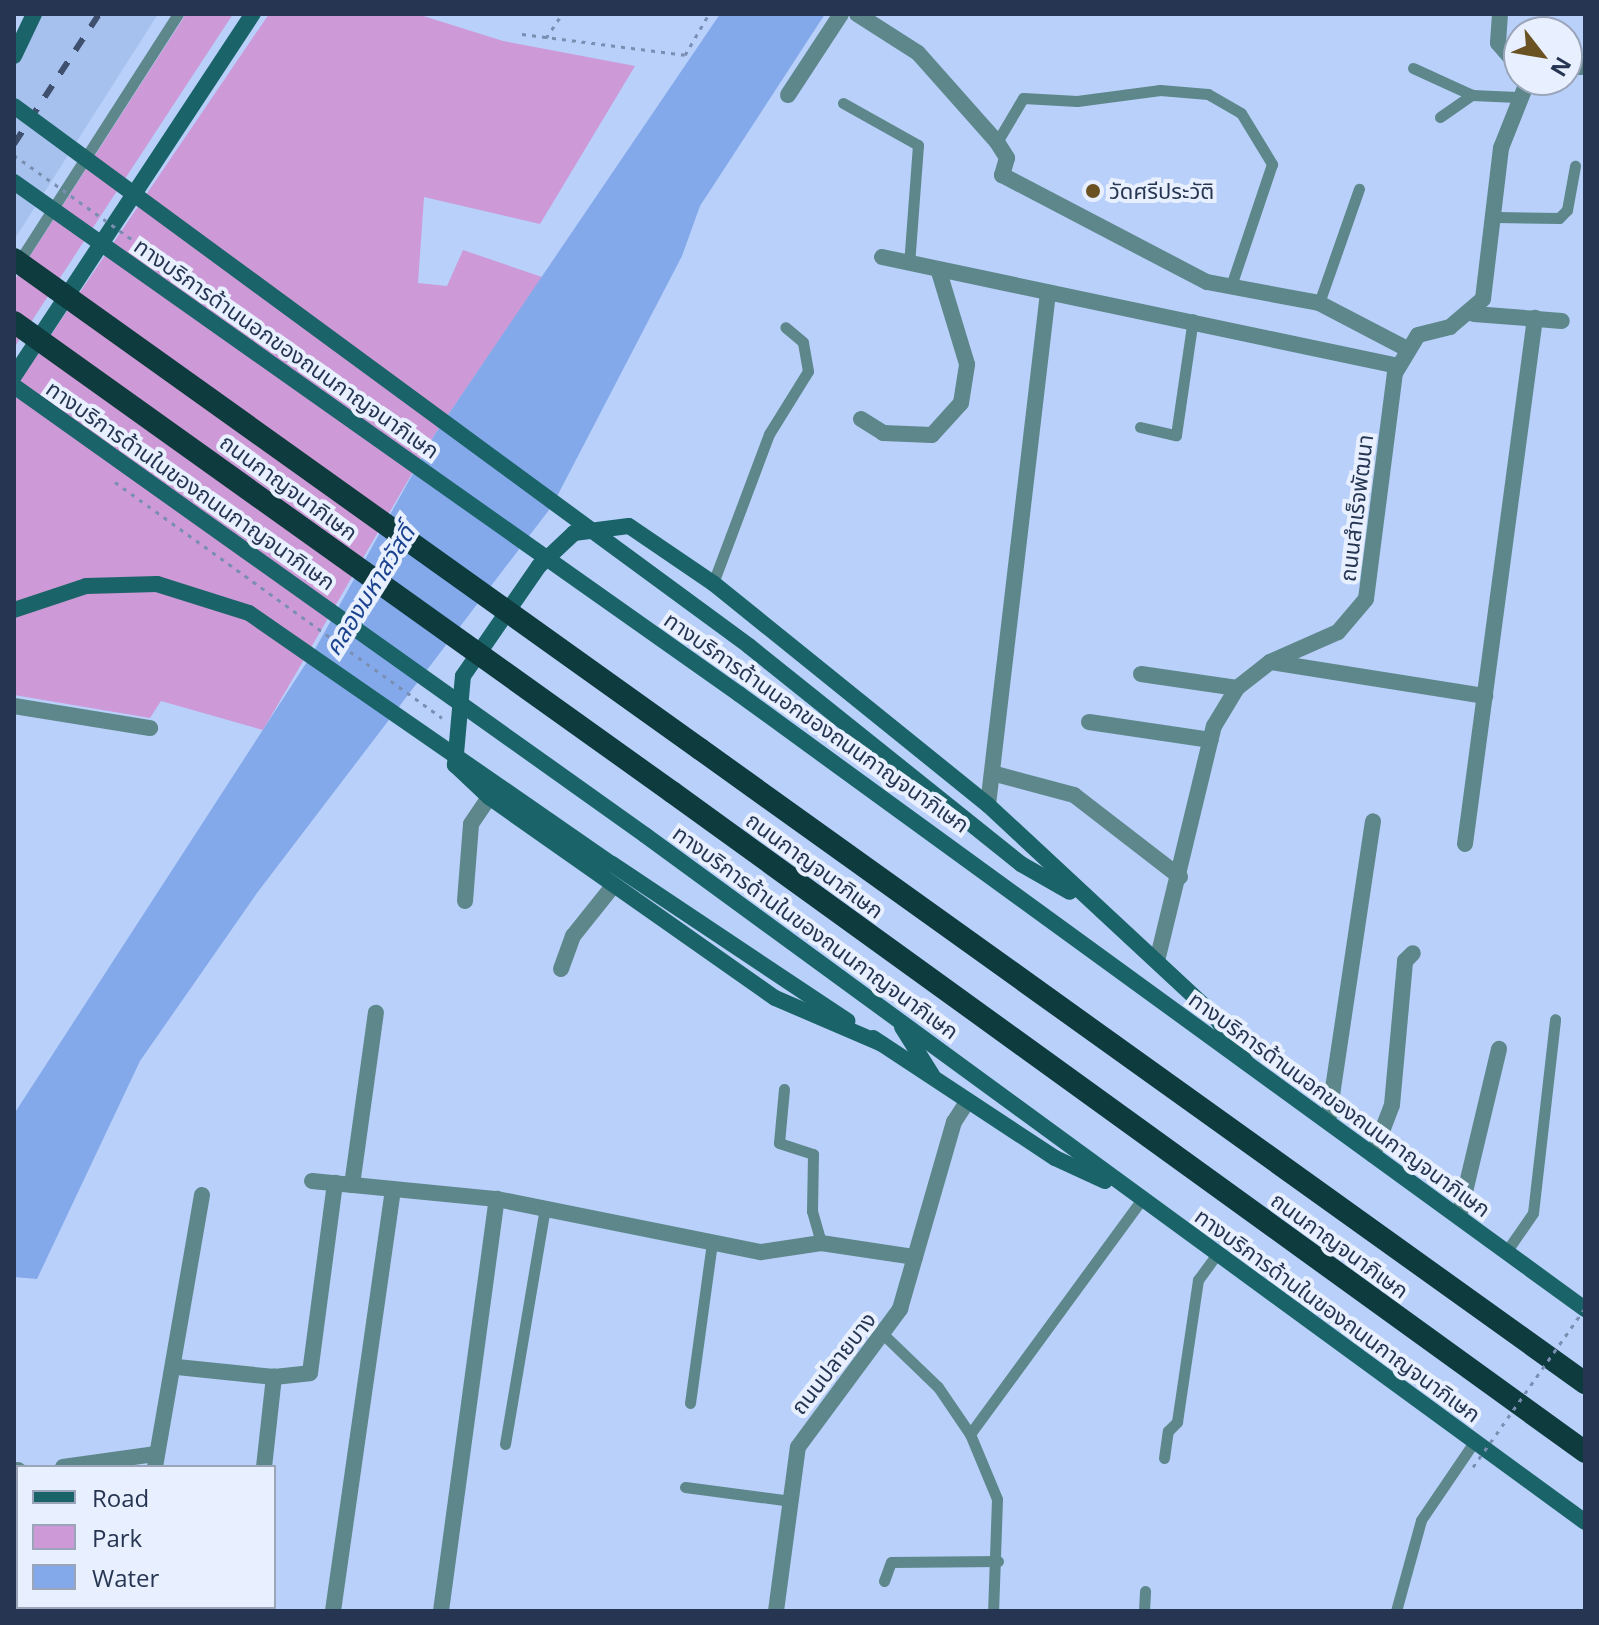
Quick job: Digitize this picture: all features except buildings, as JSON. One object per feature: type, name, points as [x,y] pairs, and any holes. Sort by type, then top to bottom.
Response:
[{"type":"highway","name":"ถนนกาญจนาภิเษก","points":[[14,259],[1585,1383]]},
{"type":"highway","name":"ถนนกาญจนาภิเษก","points":[[14,322],[672,792],[1585,1452]]},
{"type":"main road","points":[[14,56],[34,14]]},
{"type":"main road","points":[[14,376],[253,14]]},
{"type":"main road","points":[[14,106],[749,646],[1021,864],[1089,902]]},
{"type":"main road","name":"ทางบริการด้านนอกของถนนกาญจนาภิเษก","points":[[14,182],[739,694],[1585,1309]]},
{"type":"main road","name":"ทางบริการด้านในของถนนกาญจนาภิเษก","points":[[14,386],[645,835],[1585,1522]]},
{"type":"main road","points":[[882,1044],[775,998],[489,797],[455,765],[463,676],[539,566],[574,533],[629,526],[713,583],[988,805],[1214,1015],[1246,1062]]},
{"type":"main road","points":[[14,610],[86,586],[157,584],[249,613],[612,864],[967,1102],[1055,1158],[1140,1198]]},
{"type":"main road","points":[[896,1017],[935,1079]]},
{"type":"street","points":[[788,95],[841,14]]},
{"type":"street","points":[[857,14],[918,53],[997,142],[1007,158],[1002,175],[1207,282],[1319,303],[1405,348],[1418,335],[1474,314],[1562,321]]},
{"type":"street","points":[[1500,14],[1498,43],[1503,49]]},
{"type":"street","points":[[1474,314],[1490,282],[1501,148],[1517,97]]},
{"type":"street","points":[[882,257],[939,272],[1194,319],[1398,366]]},
{"type":"street","points":[[861,419],[883,433],[932,435],[961,403],[967,364],[939,272]]},
{"type":"street","points":[[988,805],[1048,293]]},
{"type":"street","points":[[1465,844],[1535,318]]},
{"type":"street","name":"ถนนสำเร็จพัฒนา","points":[[1157,961],[1180,877],[1211,740],[1237,688],[1270,662],[1338,632],[1356,619],[1366,599],[1398,366],[1405,348]]},
{"type":"street","points":[[1270,662],[1485,696]]},
{"type":"street","points":[[1141,674],[1237,688]]},
{"type":"street","points":[[14,706],[150,728]]},
{"type":"street","points":[[1089,722],[1211,740]]},
{"type":"street","points":[[992,773],[1074,795],[1180,877]]},
{"type":"street","points":[[465,901],[471,824],[489,797]]},
{"type":"street","points":[[1328,1122],[1373,821]]},
{"type":"street","points":[[561,969],[573,936],[613,886]]},
{"type":"street","points":[[1373,1155],[1392,1105],[1405,961],[1413,953]]},
{"type":"street","points":[[177,1367],[274,1377],[304,1376],[313,1368],[343,1184],[376,1013]]},
{"type":"street","points":[[1459,1217],[1499,1049]]},
{"type":"street","name":"ถนนปลายบาง","points":[[776,1611],[798,1447],[820,1409],[886,1337],[967,1102]]},
{"type":"street","points":[[312,1181],[497,1199],[761,1252],[821,1243],[915,1257]]},
{"type":"street","points":[[333,1611],[393,1189]]},
{"type":"street","points":[[90,1465],[156,1460],[177,1367],[202,1195]]},
{"type":"street","points":[[441,1611],[497,1199]]},
{"type":"street","points":[[264,1465],[274,1377]]},
{"type":"lane","points":[[14,270],[178,14]]},
{"type":"lane","points":[[1413,68],[1472,95],[1517,97]]},
{"type":"lane","points":[[997,142],[1023,98],[1091,100],[1160,90],[1208,94],[1241,113],[1272,164],[1231,286]]},
{"type":"lane","points":[[1440,117],[1472,95]]},
{"type":"lane","points":[[843,103],[918,145],[909,264]]},
{"type":"lane","points":[[1496,217],[1559,218],[1567,210],[1575,166]]},
{"type":"lane","points":[[1319,303],[1359,189]]},
{"type":"lane","points":[[1140,427],[1176,435],[1194,319]]},
{"type":"lane","points":[[713,583],[769,434],[808,371],[803,342],[785,327]]},
{"type":"lane","points":[[1506,1252],[1533,1213],[1555,1019]]},
{"type":"lane","points":[[784,1089],[779,1143],[813,1154],[812,1211],[821,1243]]},
{"type":"lane","points":[[970,1434],[1140,1198]]},
{"type":"lane","points":[[505,1444],[545,1208]]},
{"type":"lane","points":[[690,1403],[712,1242]]},
{"type":"lane","points":[[1164,1458],[1168,1431],[1177,1422],[1198,1280],[1217,1254]]},
{"type":"lane","points":[[886,1337],[938,1387],[970,1434],[997,1499],[998,1561],[993,1611]]},
{"type":"lane","points":[[1396,1611],[1421,1520],[1474,1442]]},
{"type":"lane","points":[[685,1487],[791,1501]]},
{"type":"lane","points":[[884,1581],[891,1562],[998,1561]]},
{"type":"lane","points":[[1144,1611],[1145,1591]]},
{"type":"path","points":[[546,38],[562,14]]},
{"type":"path","points":[[522,34],[685,55],[709,14]]},
{"type":"path","points":[[14,155],[401,432]]},
{"type":"path","points":[[104,474],[442,718]]},
{"type":"path","points":[[1473,1467],[1585,1309]]},
{"type":"shaded area","points":[[43,14],[158,14],[14,240],[14,57]]},
{"type":"green space","points":[[186,14],[233,14],[14,348],[14,281]]},
{"type":"green space","points":[[269,14],[417,14],[503,41],[635,66],[540,224],[424,197],[418,283],[447,286],[463,250],[542,277],[435,434],[263,730],[161,701],[150,718],[14,695],[14,389]]},
{"type":"water","name":"คลองมหาสวัสดิ์","points":[[720,14],[825,14],[700,206],[682,256],[552,506],[257,893],[140,1061],[37,1279],[14,1277],[14,1114],[314,651],[435,434]]},
{"type":"railway","points":[[14,144],[99,14]]},
{"type":"place","name":"วัดศรีประวัติ","points":[[1093,191]]}]
